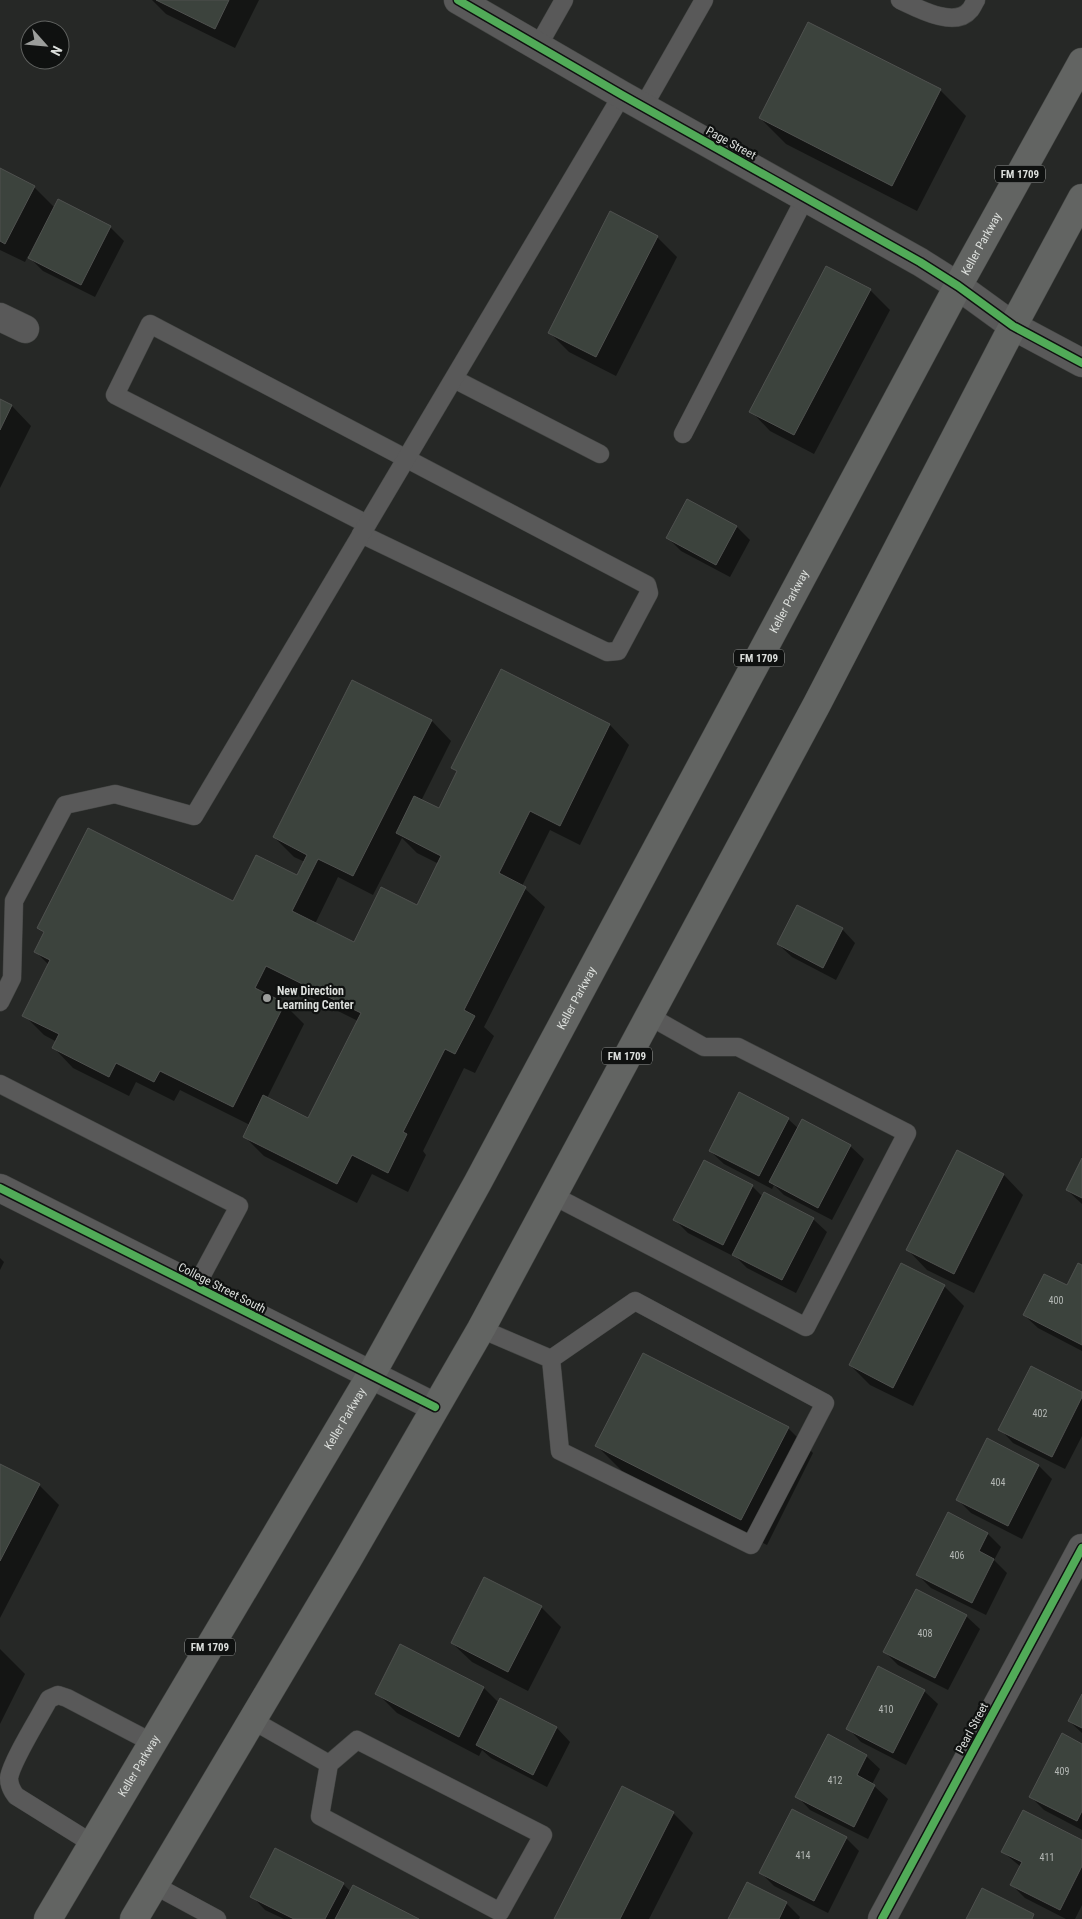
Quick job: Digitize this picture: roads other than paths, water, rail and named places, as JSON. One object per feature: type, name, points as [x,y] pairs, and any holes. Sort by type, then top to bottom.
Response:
[{"type":"main road","name":"Keller Parkway","points":[[48,1919],[371,1375],[560,1031],[958,286],[1082,62]]},
{"type":"main road","name":"FM 1709","points":[[134,1919],[348,1559],[481,1329],[817,704],[1013,326],[1082,198]]},
{"type":"street","name":"Page Street","points":[[458,0],[958,286],[1013,326],[1082,363]]},
{"type":"street","points":[[0,317],[25,330]]},
{"type":"street","name":"College Street South","points":[[0,1188],[195,1288],[435,1407]]},
{"type":"street","name":"Pearl Street","points":[[882,1919],[1082,1548]]},
{"type":"lane","points":[[538,46],[564,0]]},
{"type":"lane","points":[[0,1002],[12,978],[14,902],[65,805],[115,794],[194,816],[454,379],[632,101],[704,0]]},
{"type":"lane","points":[[900,0],[928,14],[956,18],[970,12],[976,0]]},
{"type":"lane","points":[[683,434],[805,198]]},
{"type":"lane","points":[[150,324],[406,458],[647,585],[649,593],[618,651],[607,652],[364,529],[115,395],[150,324]]},
{"type":"lane","points":[[454,379],[600,454]]},
{"type":"lane","points":[[552,1195],[806,1327],[907,1133],[738,1046],[704,1047],[649,1016]]},
{"type":"lane","points":[[0,1084],[240,1206],[195,1288]]},
{"type":"lane","points":[[635,1301],[825,1403],[751,1545],[560,1450],[551,1359],[635,1301]]},
{"type":"lane","points":[[481,1329],[551,1359]]},
{"type":"lane","points":[[93,1844],[16,1796],[10,1788],[9,1778],[13,1766],[49,1699],[58,1695],[67,1698],[153,1743]]},
{"type":"lane","points":[[252,1720],[329,1764]]},
{"type":"lane","points":[[356,1740],[543,1835],[500,1912],[320,1816],[329,1764],[356,1740]]},
{"type":"lane","points":[[154,1885],[218,1919]]},
{"type":"place","name":"New Direction Learning Center","points":[[267,998]]}]
